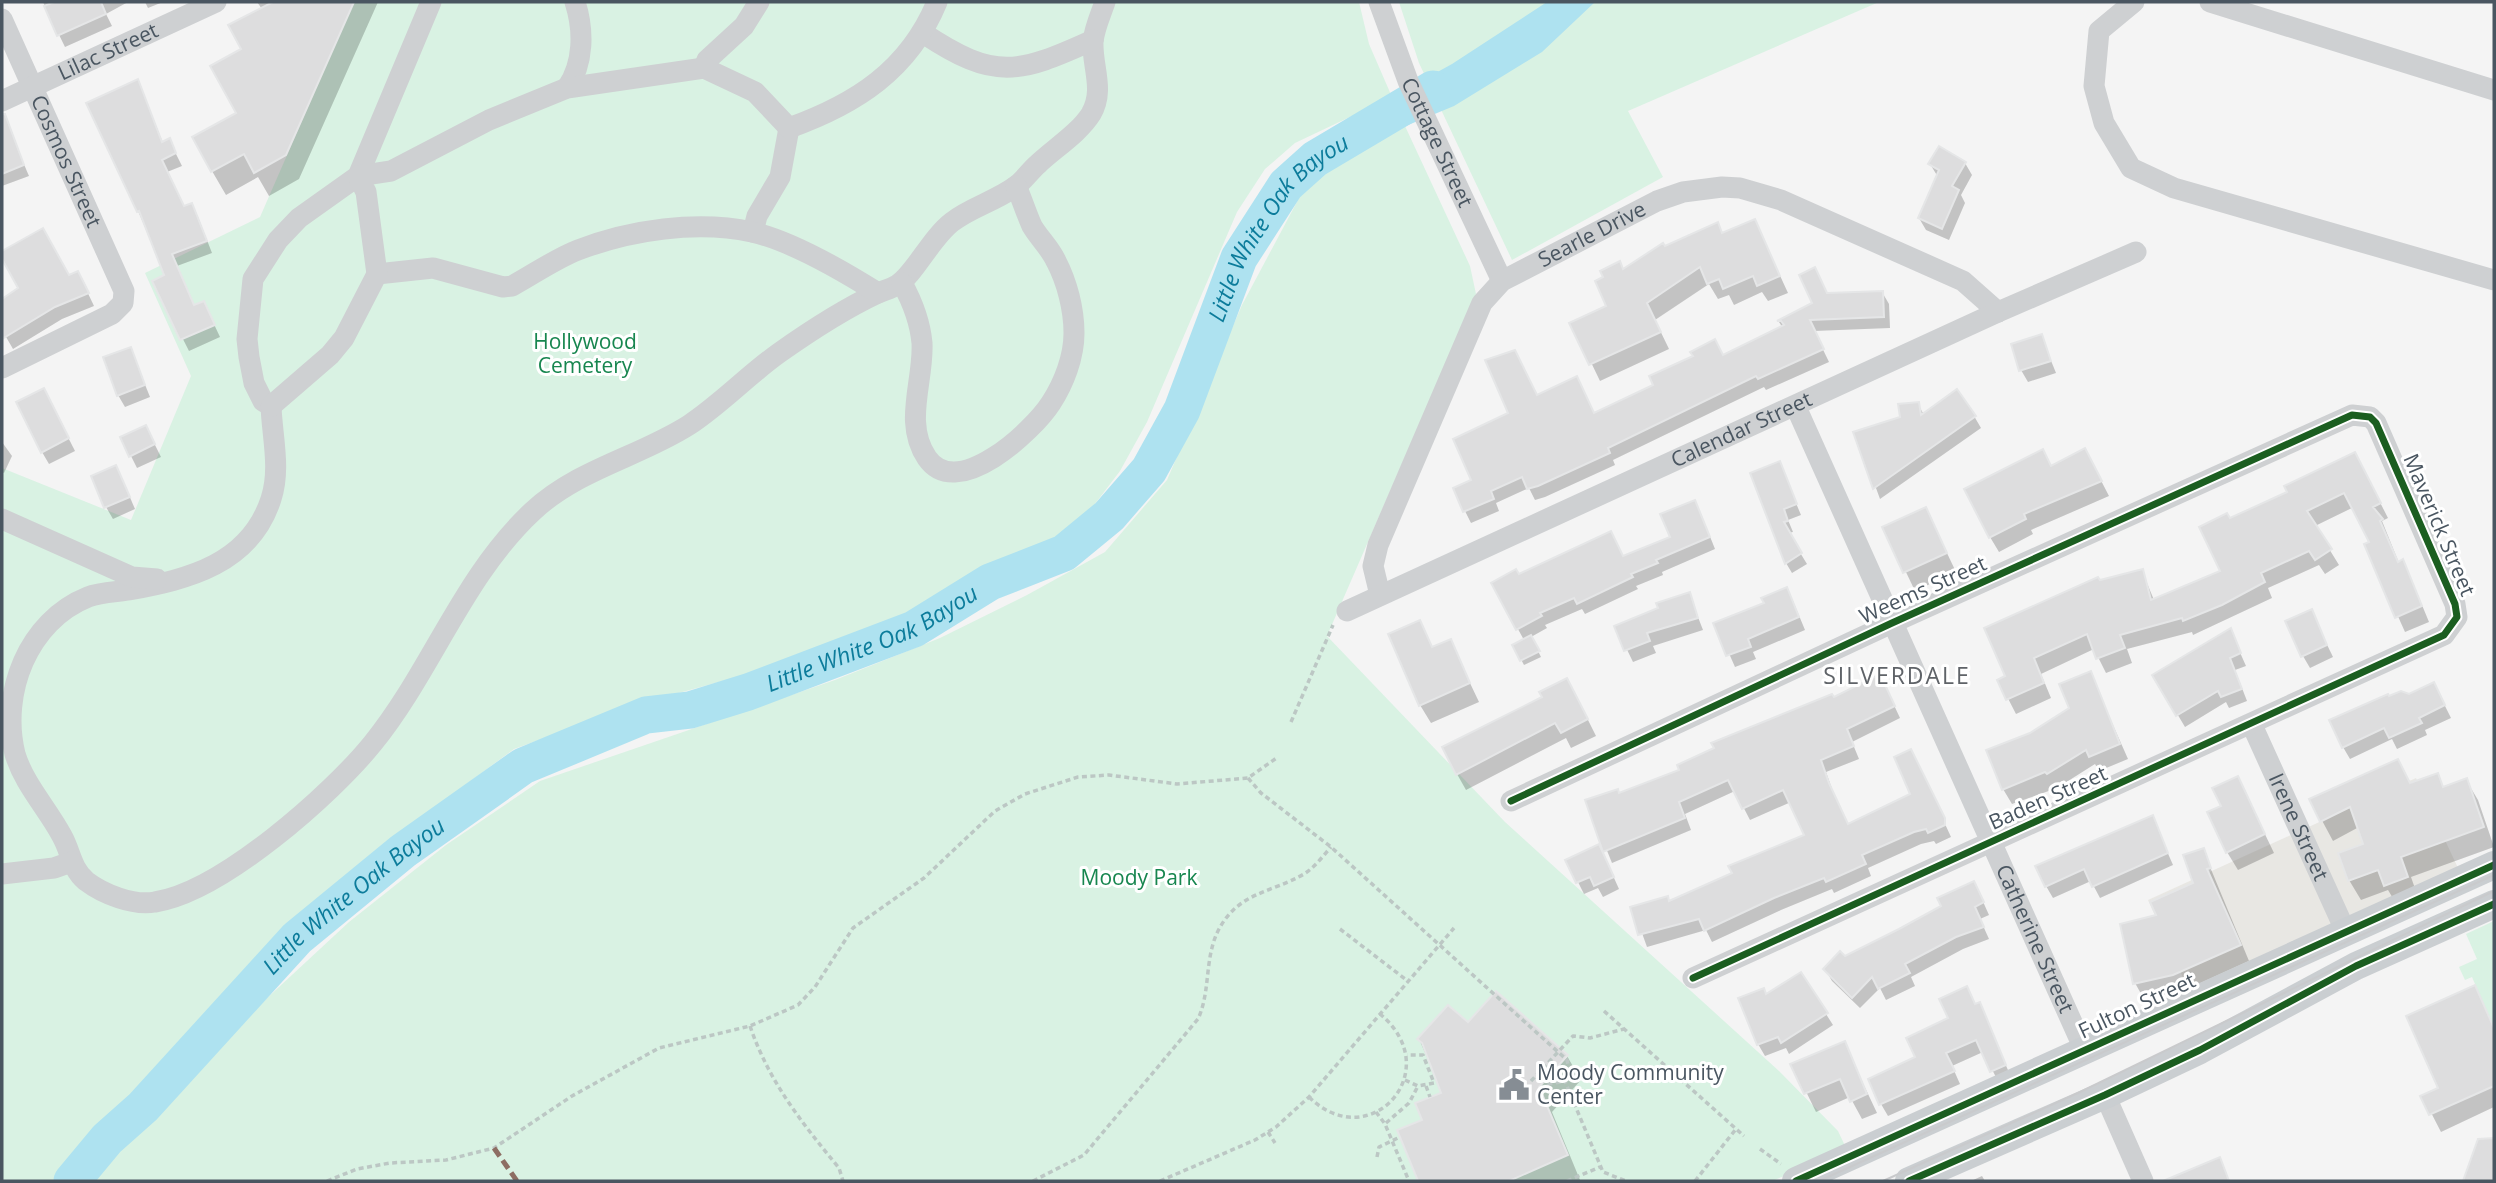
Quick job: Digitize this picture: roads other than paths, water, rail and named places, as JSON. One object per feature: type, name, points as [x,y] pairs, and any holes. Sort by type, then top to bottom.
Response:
[{"type":"main road","name":"Fulton Street","points":[[1790,1173],[2084,1049],[2494,865]]},
{"type":"main road","points":[[1909,1181],[2105,1096],[2200,1050],[2356,966],[2494,904]]},
{"type":"street","name":"Lilac Street","points":[[2,102],[216,2]]},
{"type":"street","points":[[271,406],[330,355],[345,338],[377,274],[366,192],[358,176],[431,2]]},
{"type":"street","points":[[567,88],[579,67],[580,28],[575,2]]},
{"type":"street","points":[[704,68],[707,60],[744,26],[759,2]]},
{"type":"street","points":[[789,128],[850,103],[874,87],[898,65],[923,33],[937,2]]},
{"type":"street","points":[[271,406],[275,476],[272,495],[259,524],[228,560],[176,581],[89,597],[41,633],[17,672],[10,716],[15,756],[66,842],[71,862],[86,881],[102,891],[137,902],[156,902],[192,888],[261,848],[322,798],[371,746],[432,656],[467,593],[534,510],[571,482],[686,427],[775,356],[878,293],[902,283],[928,244],[953,221],[1016,186],[1088,119],[1097,102],[1093,40],[1105,2]]},
{"type":"street","name":"Cottage Street","points":[[1379,2],[1408,81],[1502,281]]},
{"type":"street","points":[[2134,2],[2099,31],[2094,86],[2104,123],[2131,169],[2174,188],[2494,279]]},
{"type":"street","points":[[2210,2],[2494,90]]},
{"type":"street","name":"Cosmos Street","points":[[2,19],[124,291],[123,303],[112,314],[2,368]]},
{"type":"street","points":[[923,33],[950,51],[981,66],[1005,69],[1054,58],[1093,40]]},
{"type":"street","points":[[579,67],[595,85]]},
{"type":"street","points":[[271,406],[263,401],[254,383],[249,357],[247,339],[253,279],[278,240],[299,218],[358,176],[391,171],[489,120],[567,88],[704,68],[755,92],[789,128]]},
{"type":"street","points":[[752,232],[757,216],[780,177],[789,128]]},
{"type":"street","points":[[902,283],[918,316],[922,343],[914,406],[920,446],[928,460],[940,469],[966,472],[1022,437],[1037,422],[1063,380],[1074,340],[1069,293],[1056,261],[1033,226],[1016,186]]},
{"type":"street","name":"Searle Drive","points":[[1380,595],[1373,566],[1394,502],[1482,303],[1502,281],[1657,201],[1704,188],[1740,188],[1781,200],[1963,281],[1997,312]]},
{"type":"street","points":[[377,274],[433,268],[503,288],[512,286],[575,251],[627,235],[673,229],[752,232],[839,270],[878,293]]},
{"type":"street","name":"Calendar Street","points":[[1347,611],[1796,407],[1997,312],[2136,252]]},
{"type":"street","name":"Catherine Street","points":[[1796,407],[2084,1049]]},
{"type":"street","name":"Weems Street","points":[[1511,801],[1892,623],[2352,415]]},
{"type":"street","name":"Maverick Street","points":[[2352,415],[2370,416],[2381,430],[2455,604],[2457,617],[2452,627],[2444,635],[2416,649]]},
{"type":"street","points":[[2,519],[132,577],[176,581]]},
{"type":"street","name":"Baden Street","points":[[1693,978],[2416,649]]},
{"type":"street","name":"Irene Street","points":[[2252,725],[2345,930]]},
{"type":"street","points":[[2,874],[54,868],[71,862]]},
{"type":"street","points":[[2105,1096],[2143,1181]]},
{"type":"water","points":[[1547,2],[1595,2],[1542,52],[1454,106],[1396,130],[1383,102],[1452,64]]},
{"type":"waterway","name":"Little White Oak Bayou","points":[[72,1181],[107,1139],[143,1107],[297,938],[403,851],[523,766],[646,715],[690,710],[748,692],[914,629],[990,582],[1064,553],[1109,516],[1149,470],[1182,410],[1239,258],[1286,185],[1315,159],[1433,89]]},
{"type":"tram line","points":[[1819,1181],[2494,875]]},
{"type":"tram line","points":[[1883,1181],[2078,1093],[2494,891]]},
{"type":"place","name":"Moody Community Center","points":[[1514,1085]]},
{"type":"district","name":"SILVERDALE","points":[[1897,676]]},
{"type":"park label","name":"Hollywood Cemetery","points":[[585,354]]},
{"type":"park label","name":"Moody Park","points":[[1139,878]]}]
